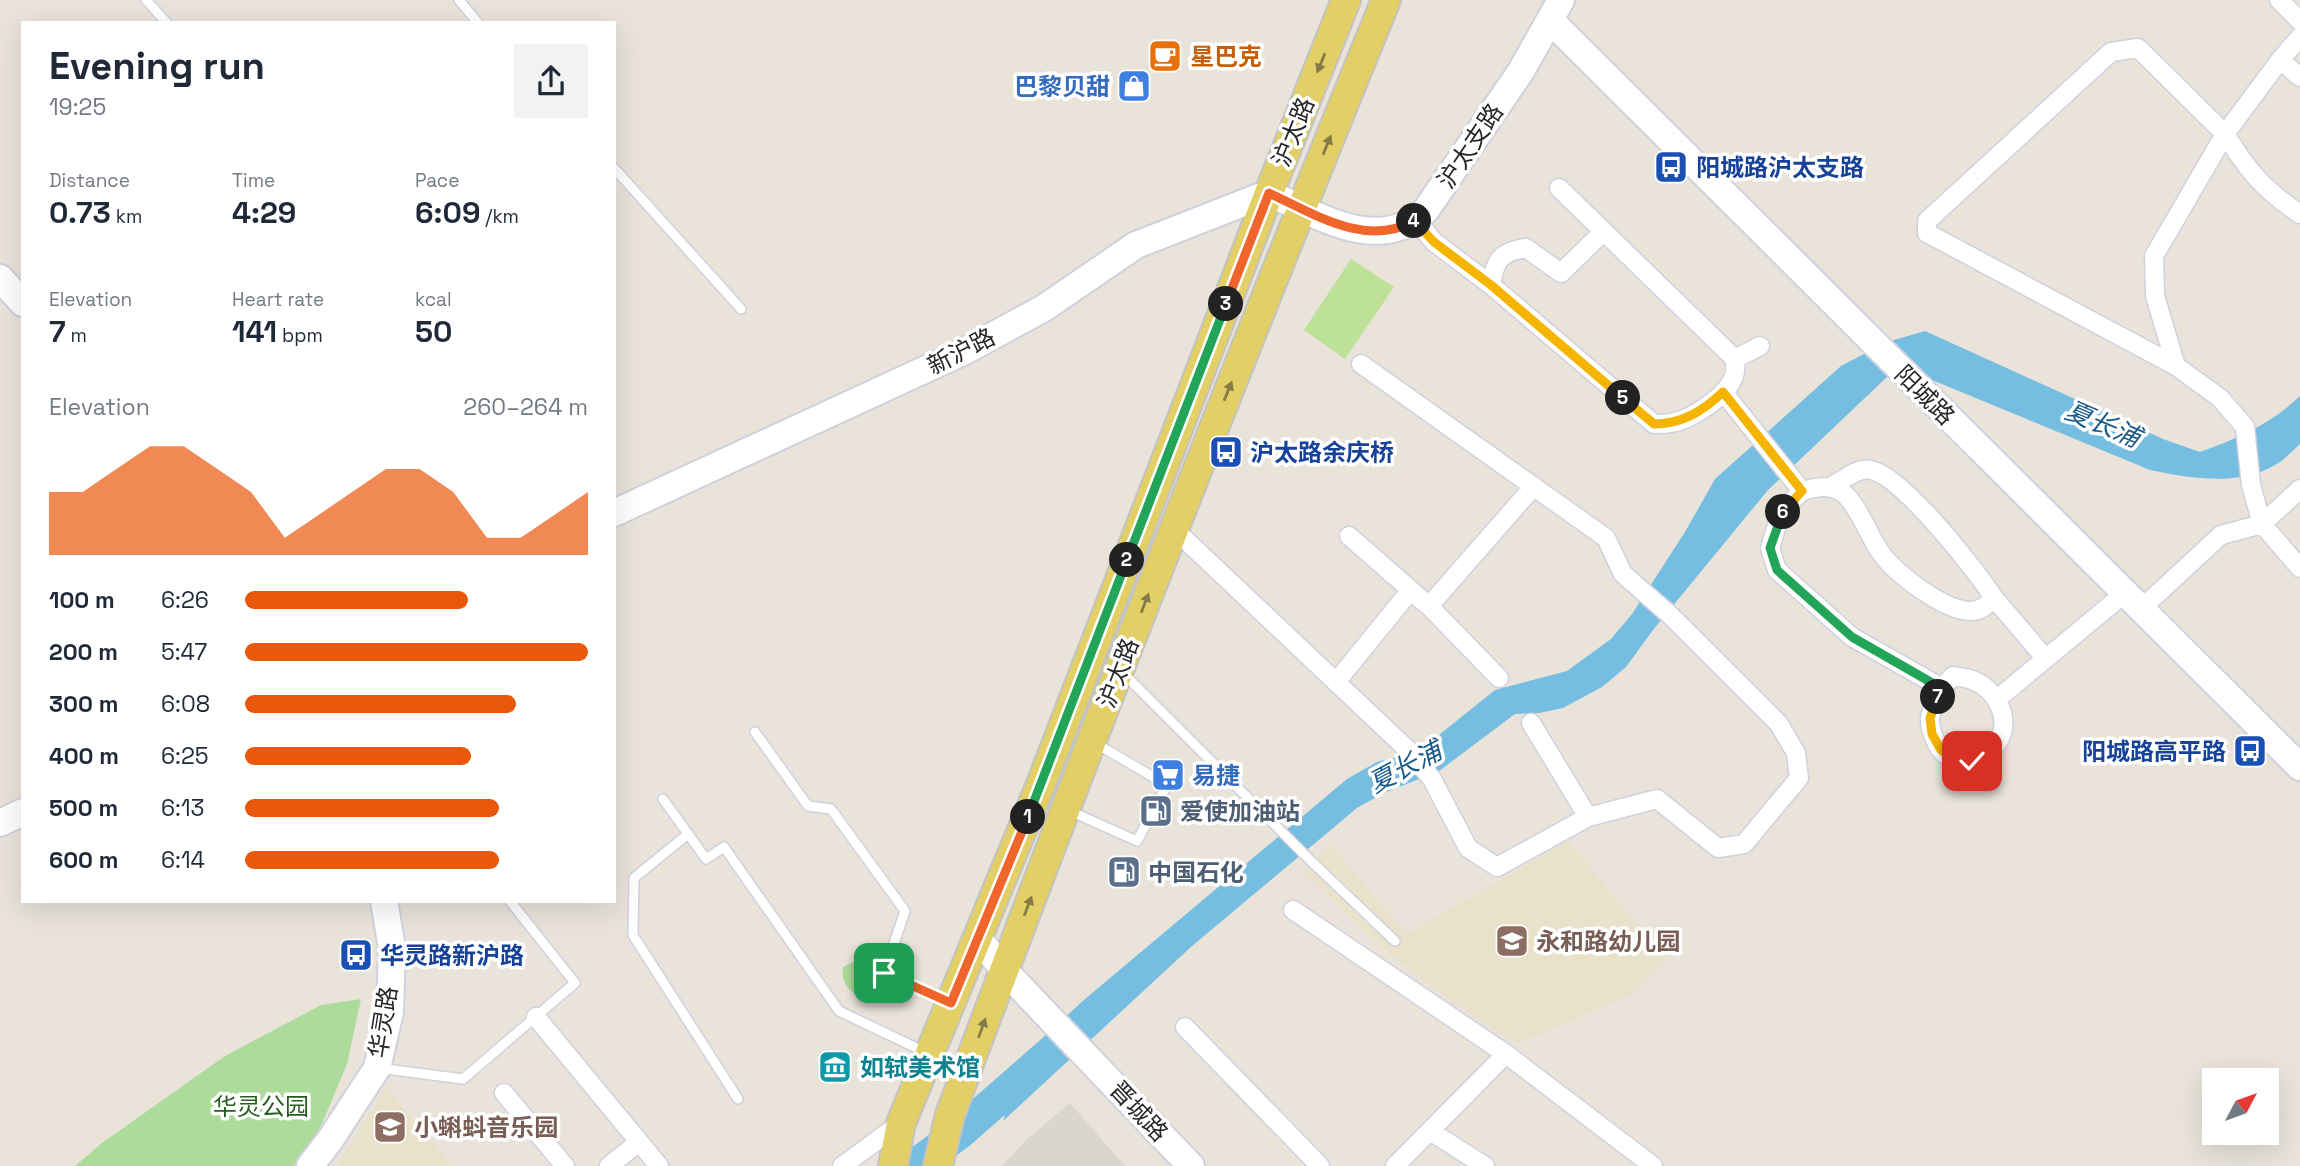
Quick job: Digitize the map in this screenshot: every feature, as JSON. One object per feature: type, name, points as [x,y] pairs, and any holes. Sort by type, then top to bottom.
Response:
[{"type":"main road","name":"沪太路","points":[[893,1166],[901,1123],[1046,771],[1346,0]]},
{"type":"main road","name":"沪太路","points":[[939,1166],[950,1115],[1091,741],[1386,0]]},
{"type":"street","points":[[2279,0],[2300,21]]},
{"type":"street","name":"沪太支路","points":[[1416,220],[1426,210],[1521,71],[1556,11]]},
{"type":"street","name":"阳城路","points":[[1556,11],[2133,601],[2300,767]]},
{"type":"street","points":[[2176,366],[2155,296],[2154,256],[2225,134],[2300,37]]},
{"type":"street","points":[[2300,214],[2272,195],[2245,167],[2225,134],[2138,48],[2111,52],[1927,221],[1927,233],[2176,366],[2220,398],[2245,427],[2251,485],[2262,524],[2300,568]]},
{"type":"street","points":[[2280,60],[2300,77]]},
{"type":"street","points":[[1269,193],[1337,223],[1366,232],[1386,232],[1402,228],[1416,220],[1434,242],[1491,285],[1654,424],[1670,424],[1687,418],[1712,403],[1735,376],[1735,359],[1559,188]]},
{"type":"street","name":"新沪路","points":[[616,512],[963,352],[1044,308],[1136,245],[1269,193]]},
{"type":"street","points":[[1491,285],[1493,270],[1498,260],[1509,251],[1526,248],[1560,273],[1604,232]]},
{"type":"street","points":[[0,278],[21,301]]},
{"type":"street","points":[[1735,359],[1760,346]]},
{"type":"street","points":[[1174,530],[1408,750],[1432,779],[1468,848],[1497,867],[1588,817],[1657,799],[1718,848],[1744,844],[1798,778],[1796,753],[1779,723],[1670,615],[1623,574],[1606,538],[1361,364]]},
{"type":"street","points":[[1723,392],[1797,485],[1832,486],[1847,495],[1882,555],[1927,593],[1959,610],[1973,611],[1985,607],[1994,598]]},
{"type":"street","points":[[1832,486],[1860,469],[1873,470],[1893,481],[1938,527],[2046,659]]},
{"type":"street","points":[[1797,485],[1777,525],[1770,548],[1777,570],[1852,637],[1941,688]]},
{"type":"street","points":[[1429,606],[1534,486]]},
{"type":"street","points":[[1996,700],[2046,659],[2133,601],[2221,535],[2262,524],[2300,489]]},
{"type":"street","points":[[1349,536],[1429,606],[1499,678]]},
{"type":"street","points":[[1336,682],[1410,591]]},
{"type":"street","points":[[1953,676],[1972,678],[1991,691],[2003,712],[2004,733],[1984,756],[1972,761],[1955,760],[1941,750],[1932,734],[1930,718],[1941,688],[1953,676]]},
{"type":"street","points":[[1531,723],[1588,817]]},
{"type":"street","points":[[0,823],[21,813]]},
{"type":"street","name":"华灵路","points":[[310,1166],[377,1068],[390,1013],[392,948],[388,906]]},
{"type":"street","points":[[1293,910],[1506,1054],[1653,1166]]},
{"type":"street","points":[[978,938],[1004,970]]},
{"type":"street","name":"晋城路","points":[[1004,970],[1191,1166]]},
{"type":"street","points":[[536,1017],[659,1166]]},
{"type":"street","points":[[1185,1027],[1320,1166]]},
{"type":"street","points":[[1395,1166],[1506,1054]]},
{"type":"street","points":[[504,1093],[565,1166]]},
{"type":"street","points":[[842,1166],[901,1123]]},
{"type":"street","points":[[1430,1131],[1485,1166]]},
{"type":"street","points":[[609,1166],[639,1142]]},
{"type":"lane","points":[[146,0],[165,21]]},
{"type":"lane","points":[[459,0],[476,21]]},
{"type":"lane","points":[[616,170],[741,309]]},
{"type":"lane","points":[[1119,669],[1395,941]]},
{"type":"lane","points":[[754,732],[808,806],[831,809],[905,911],[884,973],[951,1003]]},
{"type":"lane","points":[[1066,809],[1137,841],[1167,785],[1091,741]]},
{"type":"lane","points":[[663,799],[706,859],[724,847],[839,1011],[930,1054]]},
{"type":"lane","points":[[688,834],[634,878],[633,935],[738,1099]]},
{"type":"lane","points":[[377,1068],[463,1079],[575,983],[512,903]]},
{"type":"shaded area","name":"永和路幼儿园","points":[[1569,841],[1666,961],[1634,993],[1517,1044],[1451,1001],[1382,948],[1303,871],[1330,844],[1406,934]]},
{"type":"shaded area","name":"小蝌蚪音乐园","points":[[386,1088],[452,1166],[337,1166]]},
{"type":"shaded area","points":[[1070,1103],[1125,1166],[1002,1166],[1027,1139]]},
{"type":"green space","points":[[1351,259],[1394,287],[1345,359],[1304,330]]},
{"type":"green space","points":[[874,952],[879,954],[881,961],[862,999],[847,986],[843,967]]},
{"type":"green space","name":"华灵公园","points":[[361,999],[347,1064],[321,1126],[294,1166],[75,1166],[102,1143],[225,1056],[321,1005]]},
{"type":"water","points":[[1925,331],[2163,439],[2200,452],[2253,429],[2277,415],[2300,396],[2300,444],[2285,458],[2261,472],[2214,479],[2181,476],[2150,470],[1915,373],[1888,376],[1768,490],[1626,667],[1602,687],[1563,708],[1515,714],[1439,771],[1384,793],[1357,808],[1192,946],[1003,1121],[1024,1055],[1085,999],[1347,779],[1377,762],[1419,751],[1495,690],[1567,671],[1611,639],[1632,614],[1685,532],[1715,479],[1841,366],[1887,342]]},
{"type":"waterway","name":"夏长浦","points":[[914,1166],[958,1134],[1047,1056]]},
{"type":"place","name":"星巴克","points":[[1165,56]]},
{"type":"place","name":"巴黎贝甜","points":[[1134,86]]},
{"type":"place","name":"阳城路沪太支路","points":[[1671,167]]},
{"type":"place","name":"沪太路余庆桥","points":[[1226,452]]},
{"type":"place","name":"阳城路高平路","points":[[2250,751]]},
{"type":"place","name":"易捷","points":[[1168,775]]},
{"type":"place","name":"爱使加油站","points":[[1156,811]]},
{"type":"place","name":"中国石化","points":[[1124,872]]},
{"type":"place","name":"永和路幼儿园","points":[[1512,941]]},
{"type":"place","name":"华灵路新沪路","points":[[356,955]]},
{"type":"place","name":"如轼美术馆","points":[[835,1067]]},
{"type":"place","name":"小蝌蚪音乐园","points":[[390,1127]]},
{"type":"route","points":[[884,973],[951,1003],[1041,784],[1269,193],[1337,223],[1366,232],[1386,232],[1402,228],[1416,220],[1434,242],[1491,285],[1654,424],[1670,424],[1687,418],[1712,403],[1723,392],[1802,491],[1786,508],[1777,525],[1770,548],[1777,570],[1795,589],[1852,637],[1941,688],[1930,718],[1932,734],[1941,750],[1955,760],[1972,761]]}]
